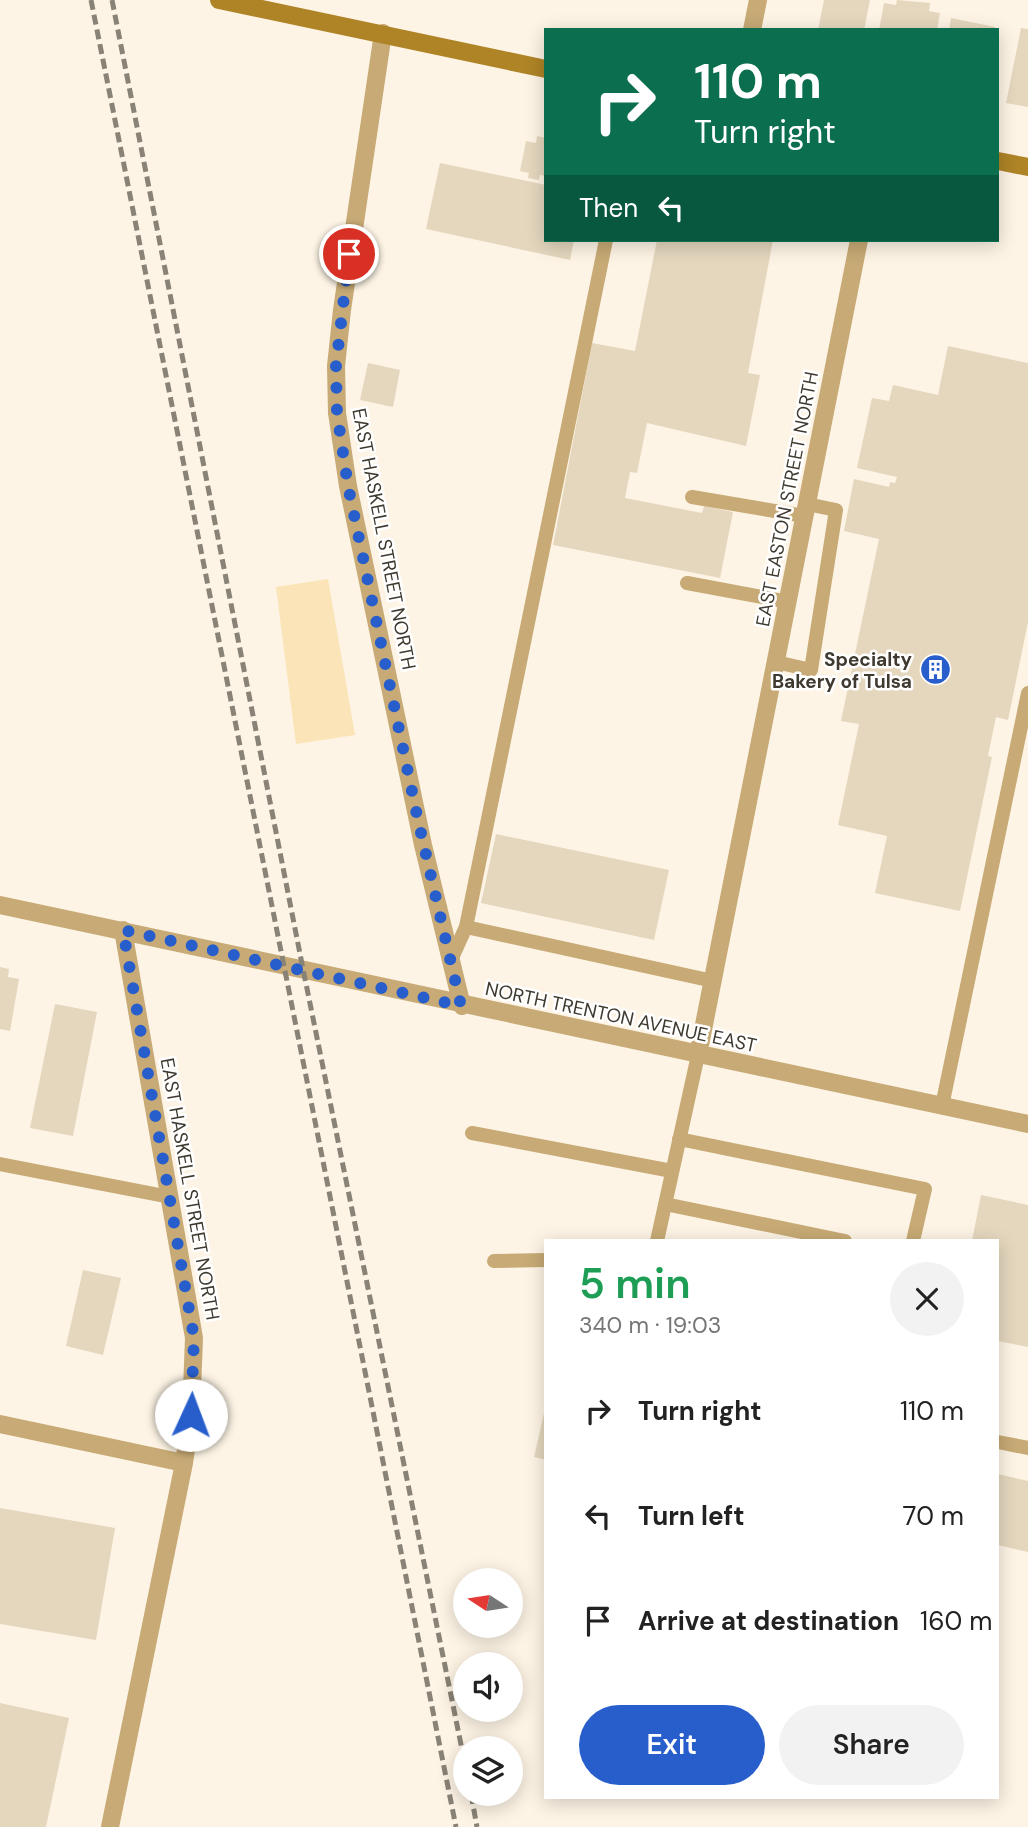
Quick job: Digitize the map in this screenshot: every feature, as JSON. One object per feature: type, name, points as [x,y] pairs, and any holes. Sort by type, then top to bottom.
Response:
[{"type":"main road","points":[[219,0],[544,69]]},
{"type":"main road","points":[[999,161],[1028,167]]},
{"type":"street","points":[[752,28],[758,0]]},
{"type":"street","name":"EAST HASKELL STREET NORTH","points":[[383,33],[342,310],[336,366],[337,413],[365,566],[461,1006]]},
{"type":"street","name":"EAST EASTON STREET NORTH","points":[[698,1055],[859,242]]},
{"type":"street","name":"NORTH TRENTON AVENUE EAST","points":[[0,905],[461,1006],[1028,1124]]},
{"type":"street","name":"EAST HASKELL STREET NORTH","points":[[110,1827],[184,1462],[191,1415],[194,1338],[123,930]]},
{"type":"street","points":[[0,1424],[184,1462]]},
{"type":"lane","points":[[450,962],[466,927],[606,242]]},
{"type":"lane","points":[[692,497],[806,510],[836,510],[811,670],[776,662]]},
{"type":"lane","points":[[687,583],[788,602]]},
{"type":"lane","points":[[942,1106],[1028,693]]},
{"type":"lane","points":[[466,927],[713,981]]},
{"type":"lane","points":[[657,1239],[698,1055]]},
{"type":"lane","points":[[472,1133],[672,1171]]},
{"type":"lane","points":[[679,1139],[925,1189],[913,1239]]},
{"type":"lane","points":[[0,1164],[170,1197]]},
{"type":"lane","points":[[665,1204],[835,1239]]},
{"type":"lane","points":[[494,1261],[544,1260]]},
{"type":"lane","points":[[999,1442],[1028,1448]]},
{"type":"shaded area","points":[[328,579],[355,735],[296,744],[276,587]]},
{"type":"building","points":[[824,0],[870,0],[864,28],[818,28]]},
{"type":"building","points":[[897,0],[930,3],[929,11],[940,13],[937,28],[879,28],[884,3],[896,5]]},
{"type":"building","points":[[951,18],[995,27],[995,28],[949,28]]},
{"type":"building","points":[[1021,28],[1028,29],[1028,107],[1006,103]]},
{"type":"building","points":[[537,136],[544,138],[544,176],[540,175],[539,180],[528,178],[529,173],[520,171],[526,141],[536,143]]},
{"type":"building","points":[[440,163],[544,185],[544,242],[574,242],[570,260],[426,229]]},
{"type":"building","points":[[657,242],[773,242],[748,373],[760,375],[746,446],[647,423],[637,473],[630,472],[625,498],[702,513],[704,506],[733,512],[720,578],[553,545],[592,343],[635,351]]},
{"type":"building","name":"Specialty Bakery of Tulsa","points":[[948,346],[1028,363],[1028,622],[1008,720],[996,717],[988,756],[992,757],[960,911],[875,893],[887,836],[838,825],[859,724],[841,721],[879,539],[844,531],[854,479],[889,487],[890,482],[895,483],[897,477],[857,468],[872,398],[889,401],[893,385],[938,395]]},
{"type":"building","points":[[368,363],[400,370],[393,407],[360,400]]},
{"type":"building","points":[[496,834],[669,870],[654,940],[481,903]]},
{"type":"building","points":[[0,967],[9,969],[8,977],[19,979],[10,1031],[0,1029]]},
{"type":"building","points":[[55,1004],[97,1012],[73,1136],[30,1128]]},
{"type":"building","points":[[981,1195],[1028,1205],[1028,1347],[999,1341],[999,1239],[972,1239]]},
{"type":"building","points":[[83,1270],[121,1278],[103,1355],[66,1346]]},
{"type":"building","points":[[544,1413],[544,1460],[534,1457]]},
{"type":"building","points":[[999,1474],[1028,1481],[1028,1552],[999,1545]]},
{"type":"building","points":[[0,1508],[115,1528],[96,1640],[0,1624]]},
{"type":"building","points":[[0,1703],[69,1718],[46,1827],[0,1827]]},
{"type":"railway","points":[[91,0],[456,1827]]},
{"type":"railway","points":[[112,0],[303,969],[459,1736]]},
{"type":"railway","points":[[473,1806],[477,1827]]},
{"type":"place","name":"Specialty Bakery of Tulsa","points":[[935,670]]},
{"type":"route","points":[[191,1415],[194,1338],[123,930],[461,1006],[418,820],[348,486],[337,413],[336,366],[349,254]]}]
